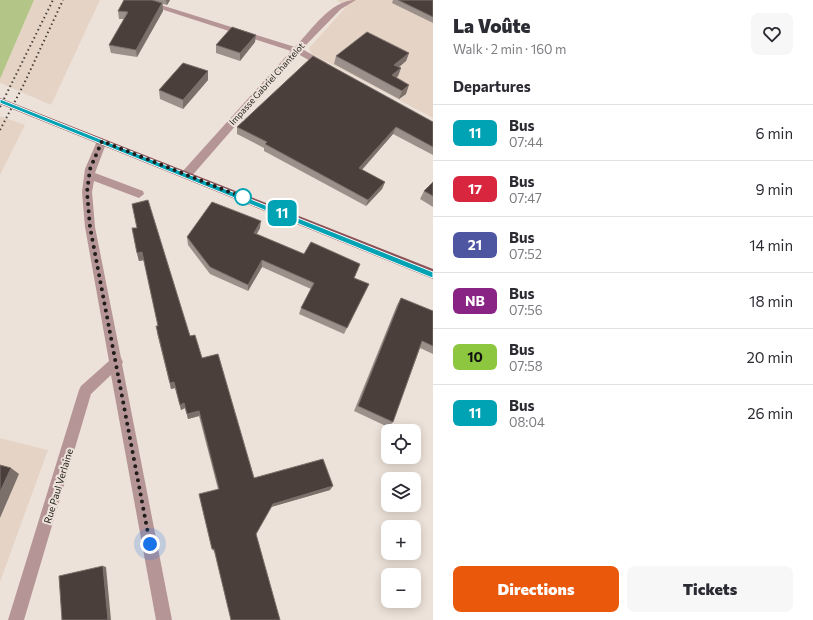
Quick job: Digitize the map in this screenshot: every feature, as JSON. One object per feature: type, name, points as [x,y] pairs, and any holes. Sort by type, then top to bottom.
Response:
[{"type":"main road","points":[[0,101],[186,174],[433,274]]},
{"type":"street","points":[[137,0],[297,50],[331,69]]},
{"type":"street","name":"Impasse Gabriel Chantelot","points":[[186,174],[297,50],[338,7],[352,0]]},
{"type":"street","points":[[102,141],[90,169],[89,175],[87,192],[90,227],[117,362],[164,620]]},
{"type":"street","points":[[89,175],[139,194]]},
{"type":"street","name":"Rue Paul Verlaine","points":[[16,620],[86,390],[117,362]]},
{"type":"shaded area","points":[[34,0],[100,0],[51,105],[0,83],[0,79]]},
{"type":"shaded area","points":[[337,0],[433,0],[433,118],[312,54],[309,48],[346,7]]},
{"type":"shaded area","points":[[0,116],[25,125],[0,175]]},
{"type":"shaded area","points":[[0,438],[48,450],[0,582]]},
{"type":"green space","points":[[0,0],[34,0],[0,79]]},
{"type":"building","points":[[124,0],[152,0],[162,3],[136,50],[109,45],[128,12],[118,11]]},
{"type":"building","points":[[398,0],[433,0],[433,17]]},
{"type":"building","points":[[232,27],[256,35],[240,53],[216,45]]},
{"type":"building","points":[[367,32],[409,53],[394,65],[401,68],[392,75],[409,85],[402,91],[336,56]]},
{"type":"building","points":[[313,56],[433,122],[433,147],[396,127],[359,168],[385,182],[368,200],[265,144],[267,142],[237,127]]},
{"type":"building","points":[[183,63],[208,71],[183,100],[159,90]]},
{"type":"building","points":[[433,182],[433,196],[424,191]]},
{"type":"building","points":[[148,200],[190,336],[195,335],[202,358],[218,354],[254,478],[323,459],[333,486],[273,504],[256,534],[280,620],[231,620],[199,494],[219,489],[199,411],[187,414],[184,403],[180,405],[174,382],[170,383],[156,326],[158,326],[142,252],[137,253],[132,228],[137,228],[132,204]]},
{"type":"building","points":[[212,202],[261,221],[254,233],[304,254],[311,242],[360,264],[354,278],[369,284],[347,328],[301,308],[314,283],[262,260],[248,285],[210,267],[187,237]]},
{"type":"building","points":[[401,298],[433,311],[433,346],[422,341],[393,422],[358,406]]},
{"type":"building","points":[[0,465],[11,468],[0,492]]},
{"type":"building","points":[[103,566],[108,620],[62,620],[59,576]]},
{"type":"railway","points":[[0,107],[53,0]]},
{"type":"railway","points":[[0,130],[23,86],[63,0]]},
{"type":"bus line","name":"11","points":[[0,101],[433,274]]},
{"type":"route","points":[[150,544],[117,362],[90,227],[87,192],[90,169],[102,141],[247,199],[243,197]]}]
